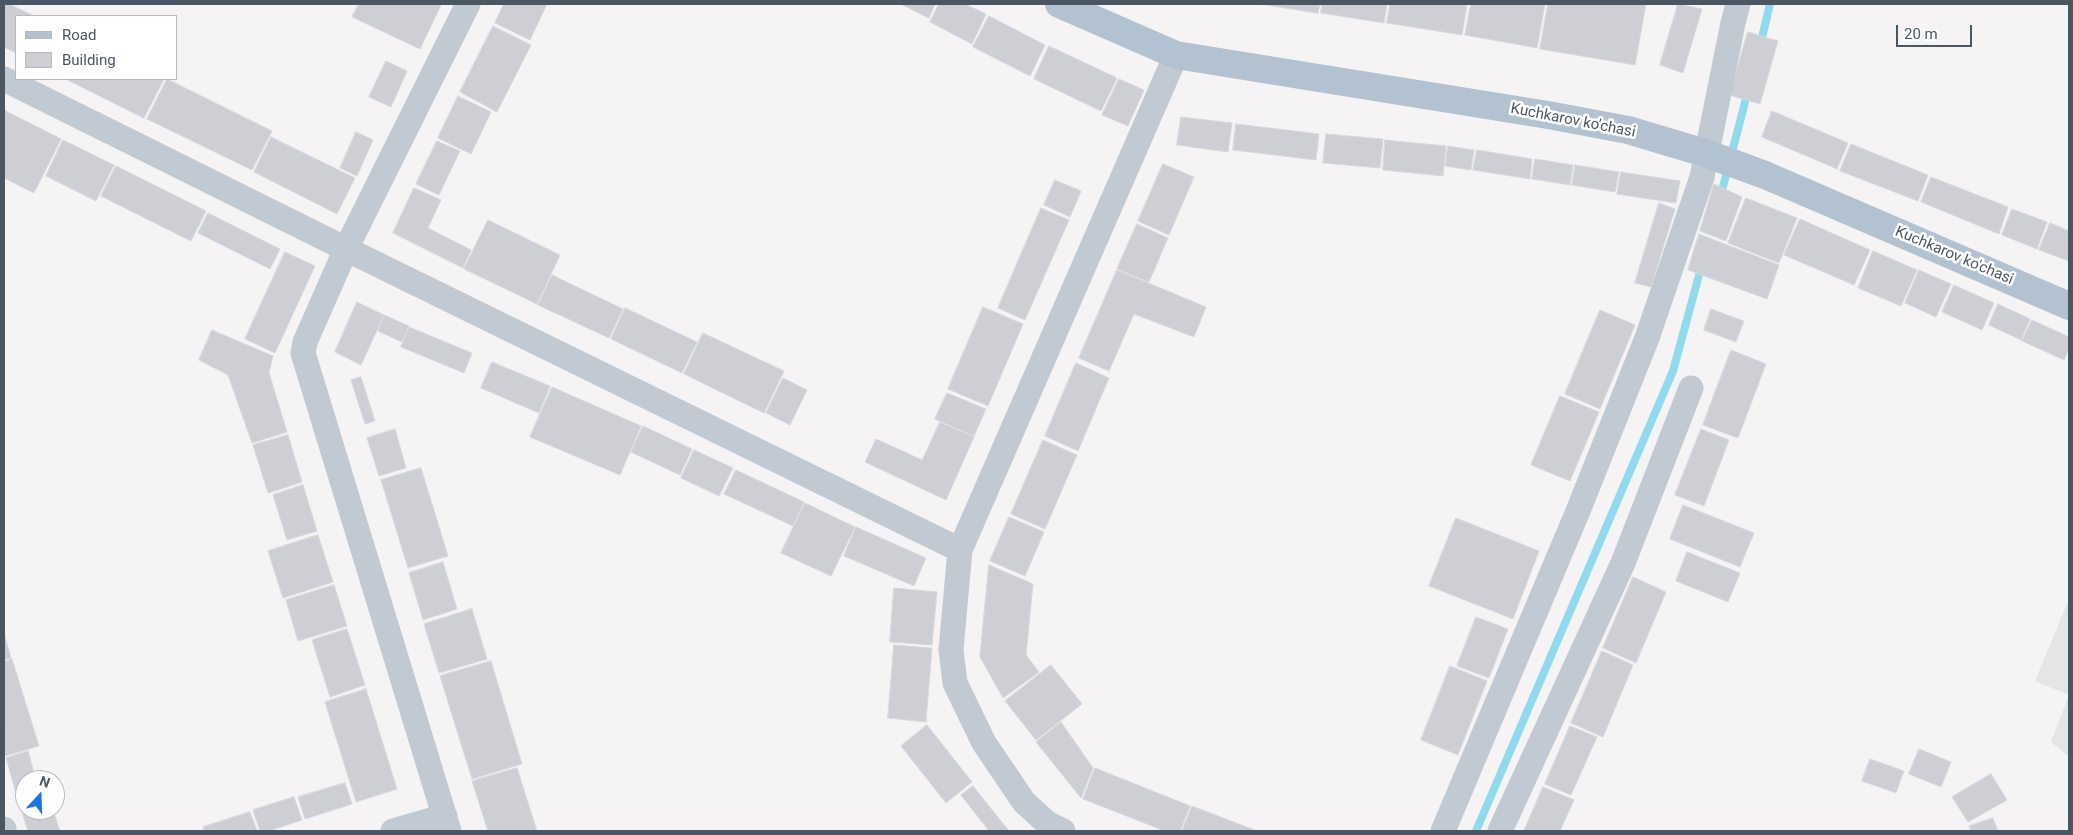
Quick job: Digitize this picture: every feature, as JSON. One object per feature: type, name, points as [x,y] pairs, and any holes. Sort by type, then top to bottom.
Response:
[{"type":"main road","name":"Kuchkarov ko'chasi","points":[[1059,4],[1176,55],[1548,115],[1628,130],[1705,153],[1765,175],[2069,306]]},
{"type":"street","points":[[393,831],[447,823],[303,353],[305,342],[346,249],[468,4]]},
{"type":"street","points":[[1443,831],[1578,511],[1647,338],[1702,177],[1705,153],[1732,23],[1738,4]]},
{"type":"street","points":[[1063,831],[1048,823],[1024,802],[984,743],[955,683],[951,650],[960,550],[1176,55]]},
{"type":"street","points":[[4,79],[960,550]]},
{"type":"street","points":[[1500,831],[1623,563],[1691,388]]},
{"type":"shaded area","points":[[2069,599],[2069,695],[2035,681]]},
{"type":"shaded area","points":[[2069,695],[2069,757],[2051,742]]},
{"type":"building","points":[[4,4],[9,4],[32,15],[15,15],[15,52],[4,47]]},
{"type":"building","points":[[359,4],[441,5],[420,49],[352,17]]},
{"type":"building","points":[[504,4],[547,4],[530,40],[495,23]]},
{"type":"building","points":[[901,4],[935,4],[929,18]]},
{"type":"building","points":[[939,4],[965,4],[986,14],[972,44],[930,22]]},
{"type":"building","points":[[1260,4],[1320,4],[1318,13]]},
{"type":"building","points":[[1322,4],[1387,4],[1384,23],[1321,13]]},
{"type":"building","points":[[1390,4],[1467,4],[1462,35],[1387,23]]},
{"type":"building","points":[[1471,4],[1545,4],[1537,48],[1465,35]]},
{"type":"building","points":[[1548,4],[1646,4],[1635,65],[1540,49]]},
{"type":"building","points":[[1678,4],[1702,9],[1683,73],[1660,65]]},
{"type":"building","points":[[989,16],[1045,45],[1030,76],[973,47]]},
{"type":"building","points":[[493,26],[531,45],[497,112],[460,92]]},
{"type":"building","points":[[1748,32],[1778,41],[1760,104],[1729,95]]},
{"type":"building","points":[[1049,46],[1117,78],[1101,111],[1034,79]]},
{"type":"building","points":[[386,61],[407,71],[391,107],[369,97]]},
{"type":"building","points":[[1119,79],[1144,90],[1128,126],[1102,115]]},
{"type":"building","points":[[68,80],[163,80],[144,118]]},
{"type":"building","points":[[166,80],[169,80],[272,131],[252,170],[147,119]]},
{"type":"building","points":[[458,96],[491,112],[471,154],[438,138]]},
{"type":"building","points":[[4,110],[61,139],[34,193],[4,178]]},
{"type":"building","points":[[1772,111],[1848,143],[1837,169],[1762,137]]},
{"type":"building","points":[[1181,117],[1232,123],[1228,152],[1177,145]]},
{"type":"building","points":[[1236,124],[1319,134],[1316,160],[1233,150]]},
{"type":"building","points":[[356,132],[373,140],[357,176],[340,168]]},
{"type":"building","points":[[1326,134],[1383,139],[1380,168],[1323,163]]},
{"type":"building","points":[[271,137],[355,178],[337,214],[254,172]]},
{"type":"building","points":[[63,140],[114,165],[96,201],[46,176]]},
{"type":"building","points":[[1385,140],[1446,146],[1443,176],[1383,170]]},
{"type":"building","points":[[437,141],[460,151],[439,195],[416,184]]},
{"type":"building","points":[[1851,144],[1928,175],[1918,201],[1840,171]]},
{"type":"building","points":[[1448,146],[1474,150],[1471,170],[1445,166]]},
{"type":"building","points":[[1477,150],[1532,159],[1530,179],[1473,170]]},
{"type":"building","points":[[1535,159],[1573,165],[1570,185],[1532,179]]},
{"type":"building","points":[[1163,164],[1194,177],[1169,235],[1138,221]]},
{"type":"building","points":[[1575,165],[1619,172],[1615,192],[1572,185]]},
{"type":"building","points":[[116,166],[206,211],[191,241],[101,196]]},
{"type":"building","points":[[1621,172],[1680,181],[1676,203],[1617,194]]},
{"type":"building","points":[[1931,177],[2008,207],[1999,234],[1921,202]]},
{"type":"building","points":[[1055,180],[1081,191],[1070,217],[1044,205]]},
{"type":"building","points":[[1714,184],[1742,197],[1726,241],[1700,231]]},
{"type":"building","points":[[414,188],[441,200],[428,228],[471,250],[463,268],[393,233]]},
{"type":"building","points":[[1746,198],[1797,218],[1779,263],[1728,243]]},
{"type":"building","points":[[1659,203],[1675,209],[1651,287],[1635,283]]},
{"type":"building","points":[[1041,208],[1069,220],[1025,320],[998,308]]},
{"type":"building","points":[[2012,209],[2047,222],[2037,249],[2002,235]]},
{"type":"building","points":[[208,213],[280,249],[270,269],[198,233]]},
{"type":"building","points":[[1800,219],[1870,250],[1854,285],[1784,255]]},
{"type":"building","points":[[488,220],[560,255],[537,304],[464,269]]},
{"type":"building","points":[[2050,223],[2069,231],[2069,261],[2039,250]]},
{"type":"building","points":[[1137,224],[1168,238],[1149,282],[1117,269]]},
{"type":"building","points":[[1699,234],[1779,265],[1767,299],[1688,270]]},
{"type":"building","points":[[1873,251],[1917,270],[1901,306],[1858,288]]},
{"type":"building","points":[[285,252],[315,266],[275,353],[245,339]]},
{"type":"building","points":[[1117,270],[1206,307],[1194,337],[1134,314],[1109,371],[1079,358]]},
{"type":"building","points":[[1919,270],[1951,284],[1936,317],[1905,303]]},
{"type":"building","points":[[552,275],[623,309],[609,338],[538,305]]},
{"type":"building","points":[[1954,285],[1994,303],[1982,330],[1942,312]]},
{"type":"building","points":[[357,302],[384,315],[361,365],[335,352]]},
{"type":"building","points":[[1998,304],[2030,319],[2021,340],[1989,325]]},
{"type":"building","points":[[983,307],[1023,324],[988,406],[948,389]]},
{"type":"building","points":[[625,308],[697,342],[682,373],[611,339]]},
{"type":"building","points":[[1711,309],[1744,321],[1736,342],[1704,330]]},
{"type":"building","points":[[1600,310],[1635,325],[1600,409],[1565,394]]},
{"type":"building","points":[[384,315],[409,326],[402,342],[378,331]]},
{"type":"building","points":[[2032,320],[2069,337],[2069,348],[2064,360],[2022,341]]},
{"type":"building","points":[[409,327],[472,353],[464,373],[401,347]]},
{"type":"building","points":[[212,330],[273,356],[269,373],[287,432],[252,443],[228,375],[199,360]]},
{"type":"building","points":[[703,333],[784,371],[764,413],[684,374]]},
{"type":"building","points":[[1731,350],[1766,364],[1738,438],[1703,425]]},
{"type":"building","points":[[492,362],[550,386],[539,413],[481,388]]},
{"type":"building","points":[[1076,363],[1109,378],[1078,451],[1045,436]]},
{"type":"building","points":[[361,377],[375,421],[365,424],[351,380]]},
{"type":"building","points":[[783,378],[807,390],[790,425],[766,413]]},
{"type":"building","points":[[552,387],[641,426],[620,475],[530,437]]},
{"type":"building","points":[[947,393],[986,409],[974,436],[935,419]]},
{"type":"building","points":[[1560,396],[1599,412],[1570,481],[1531,465]]},
{"type":"building","points":[[940,422],[974,437],[946,500],[865,462],[876,439],[922,460]]},
{"type":"building","points":[[643,426],[692,449],[680,475],[631,452]]},
{"type":"building","points":[[395,429],[406,468],[379,476],[367,438]]},
{"type":"building","points":[[1701,429],[1729,440],[1704,506],[1675,495]]},
{"type":"building","points":[[288,435],[302,482],[268,493],[253,445]]},
{"type":"building","points":[[1043,440],[1077,455],[1045,529],[1011,514]]},
{"type":"building","points":[[694,450],[733,468],[719,496],[681,478]]},
{"type":"building","points":[[421,468],[448,556],[408,568],[381,480]]},
{"type":"building","points":[[736,470],[804,502],[793,526],[724,494]]},
{"type":"building","points":[[303,485],[317,531],[287,540],[273,495]]},
{"type":"building","points":[[805,503],[855,527],[831,576],[781,553]]},
{"type":"building","points":[[1683,505],[1754,533],[1740,567],[1670,539]]},
{"type":"building","points":[[1009,517],[1044,532],[1025,576],[990,561]]},
{"type":"building","points":[[1456,518],[1539,551],[1513,619],[1429,586]]},
{"type":"building","points":[[856,527],[926,558],[914,586],[844,556]]},
{"type":"building","points":[[318,535],[333,582],[283,598],[268,551]]},
{"type":"building","points":[[1687,552],[1740,573],[1728,602],[1676,581]]},
{"type":"building","points":[[443,562],[457,609],[423,620],[409,573]]},
{"type":"building","points":[[989,565],[1033,584],[1026,655],[1039,672],[1003,698],[980,657]]},
{"type":"building","points":[[1633,577],[1666,592],[1636,663],[1603,648]]},
{"type":"building","points":[[334,585],[347,626],[298,641],[286,600]]},
{"type":"building","points":[[894,588],[937,592],[932,645],[890,642]]},
{"type":"building","points":[[472,609],[487,659],[439,673],[424,624]]},
{"type":"building","points":[[1476,617],[1508,629],[1489,678],[1457,666]]},
{"type":"building","points":[[347,629],[365,685],[330,697],[312,640]]},
{"type":"building","points":[[4,633],[11,658],[4,660]]},
{"type":"building","points":[[894,645],[932,648],[926,722],[888,718]]},
{"type":"building","points":[[1602,651],[1633,665],[1603,737],[1571,723]]},
{"type":"building","points":[[12,659],[39,746],[5,756],[4,662]]},
{"type":"building","points":[[491,661],[522,764],[472,779],[440,676]]},
{"type":"building","points":[[1051,665],[1082,704],[1036,740],[1005,701]]},
{"type":"building","points":[[1450,666],[1487,681],[1458,755],[1421,740]]},
{"type":"building","points":[[366,689],[397,789],[356,802],[325,702]]},
{"type":"building","points":[[1061,722],[1093,768],[1081,798],[1036,742]]},
{"type":"building","points":[[927,725],[972,782],[946,803],[901,746]]},
{"type":"building","points":[[1570,726],[1597,737],[1571,795],[1545,784]]},
{"type":"building","points":[[1919,749],[1951,762],[1941,787],[1909,774]]},
{"type":"building","points":[[28,751],[33,770],[15,770],[15,790],[6,758]]},
{"type":"building","points":[[1870,759],[1904,771],[1896,793],[1862,781]]},
{"type":"building","points":[[517,768],[537,831],[488,831],[472,781]]},
{"type":"building","points":[[1095,768],[1190,806],[1180,831],[1165,831],[1083,799]]},
{"type":"building","points":[[1991,774],[2007,800],[1968,822],[1952,797]]},
{"type":"building","points":[[345,783],[352,804],[305,819],[298,797]]},
{"type":"building","points":[[973,786],[1009,831],[989,831],[961,795]]},
{"type":"building","points":[[1543,787],[1574,800],[1560,831],[1524,831]]},
{"type":"building","points":[[294,797],[302,820],[269,831],[260,831],[253,810]]},
{"type":"building","points":[[1192,806],[1257,831],[1182,831]]},
{"type":"building","points":[[250,812],[257,831],[204,831],[203,827]]},
{"type":"building","points":[[1993,818],[1998,831],[1971,831],[1969,826]]},
{"type":"building","points":[[24,820],[56,820],[60,831],[28,831]]},
{"type":"waterway","points":[[1760,46],[1770,4]]},
{"type":"waterway","points":[[1720,198],[1748,91]]},
{"type":"waterway","points":[[1476,831],[1673,371],[1702,264]]}]
